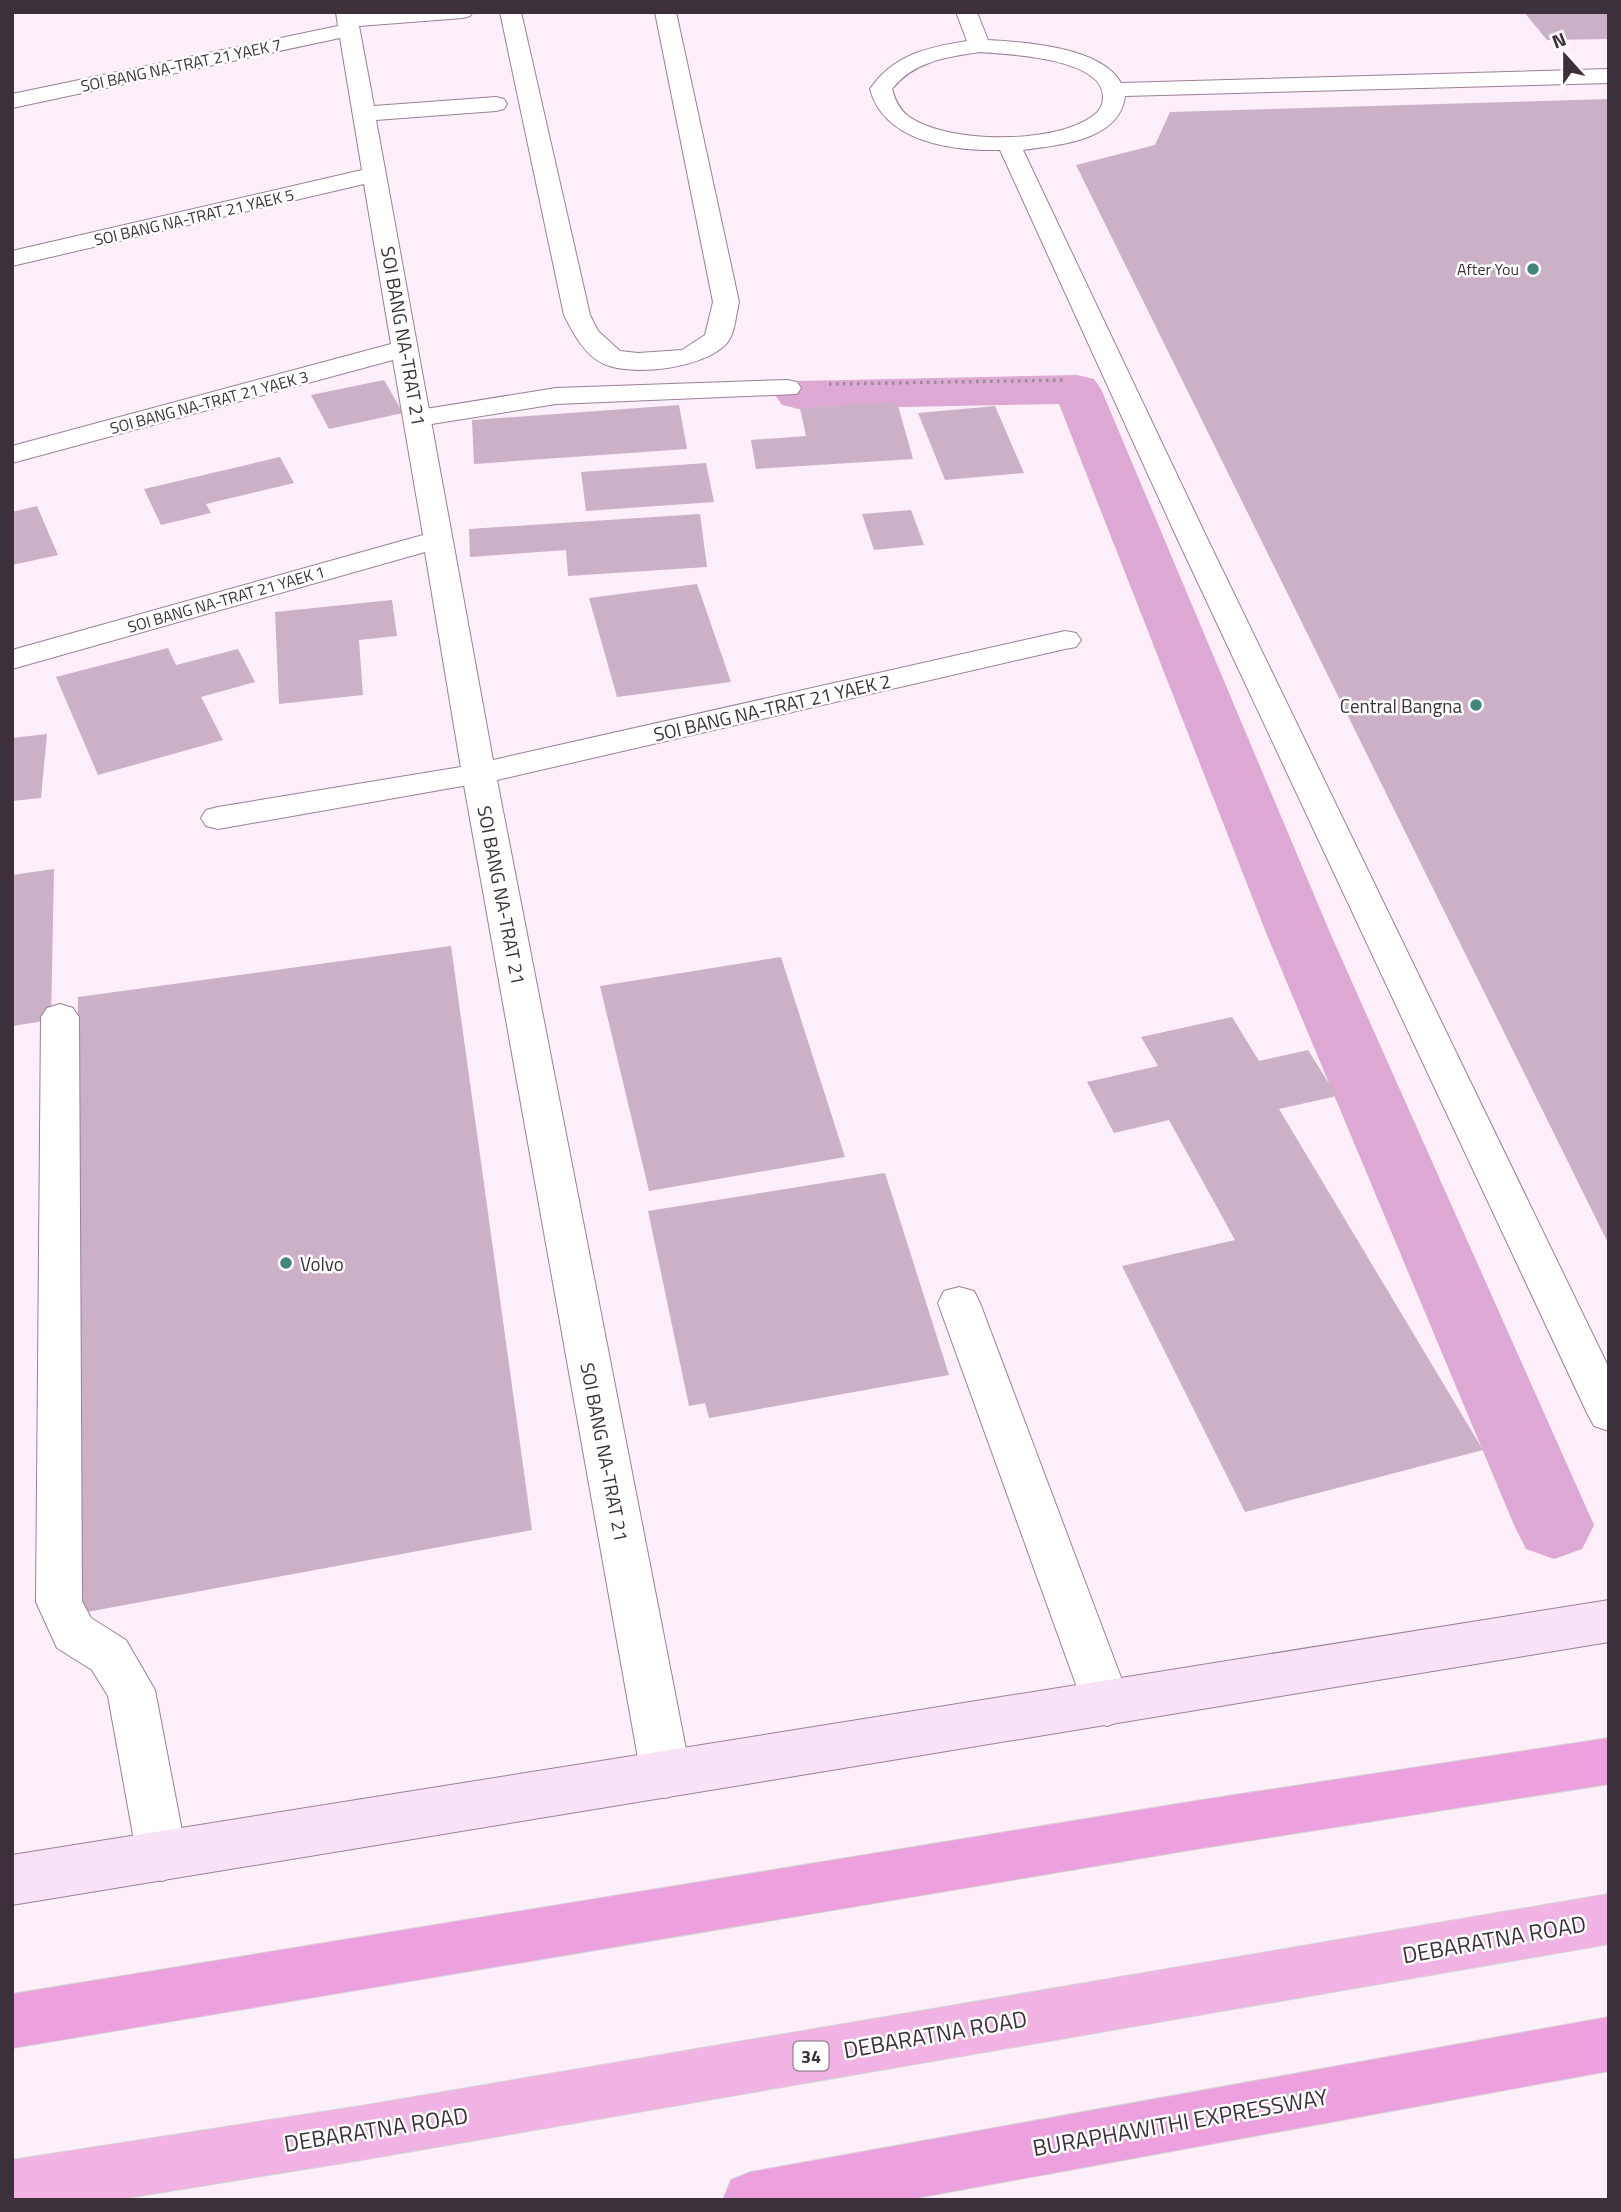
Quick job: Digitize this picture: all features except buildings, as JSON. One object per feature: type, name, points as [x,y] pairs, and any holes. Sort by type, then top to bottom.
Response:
[{"type":"highway","points":[[12,2021],[1202,1824],[1609,1761]]},
{"type":"highway","name":"DEBARATNA ROAD","points":[[12,2188],[361,2133],[1609,1919]]},
{"type":"highway","name":"BURAPHAWITHI EXPRESSWAY","points":[[751,2200],[1609,2044]]},
{"type":"main road","points":[[12,1880],[1609,1621]]},
{"type":"street","name":"SOI BANG NA-TRAT 21 YAEK 7","points":[[12,101],[348,21],[463,12]]},
{"type":"street","points":[[510,12],[578,316],[587,335],[612,358],[638,360],[688,357],[717,339],[726,302],[665,12]]},
{"type":"street","points":[[966,12],[980,46]]},
{"type":"street","name":"SOI BANG NA-TRAT 21","points":[[348,21],[480,774],[666,1776]]},
{"type":"street","points":[[980,46],[1016,47],[1060,55],[1080,62],[1102,75],[1114,90],[1114,106],[1102,120],[1079,133],[1046,141],[1009,144],[968,142],[931,134],[903,121],[886,106],[881,89],[892,73],[902,66],[944,51],[980,46]]},
{"type":"street","points":[[1114,90],[1609,76]]},
{"type":"street","points":[[365,114],[496,104]]},
{"type":"street","points":[[1009,144],[1198,550],[1609,1413]]},
{"type":"street","name":"SOI BANG NA-TRAT 21 YAEK 5","points":[[12,260],[375,174]]},
{"type":"street","name":"SOI BANG NA-TRAT 21 YAEK 3","points":[[12,455],[406,348]]},
{"type":"street","points":[[419,418],[556,396],[787,388]]},
{"type":"street","name":"SOI BANG NA-TRAT 21 YAEK 1","points":[[12,660],[440,539]]},
{"type":"street","name":"SOI BANG NA-TRAT 21 YAEK 2","points":[[218,818],[480,774],[1065,639]]},
{"type":"street","points":[[60,1017],[59,1602],[74,1633],[109,1655],[131,1690],[162,1857]]},
{"type":"street","points":[[959,1303],[1107,1704]]},
{"type":"path","points":[[820,384],[1069,380]]},
{"type":"waterway","points":[[799,395],[1077,389],[1299,935],[1554,1525]]},
{"type":"place","name":"After You","points":[[1533,269]]},
{"type":"place","name":"Central Bangna","points":[[1476,705]]},
{"type":"place","name":"Volvo","points":[[286,1263]]}]
